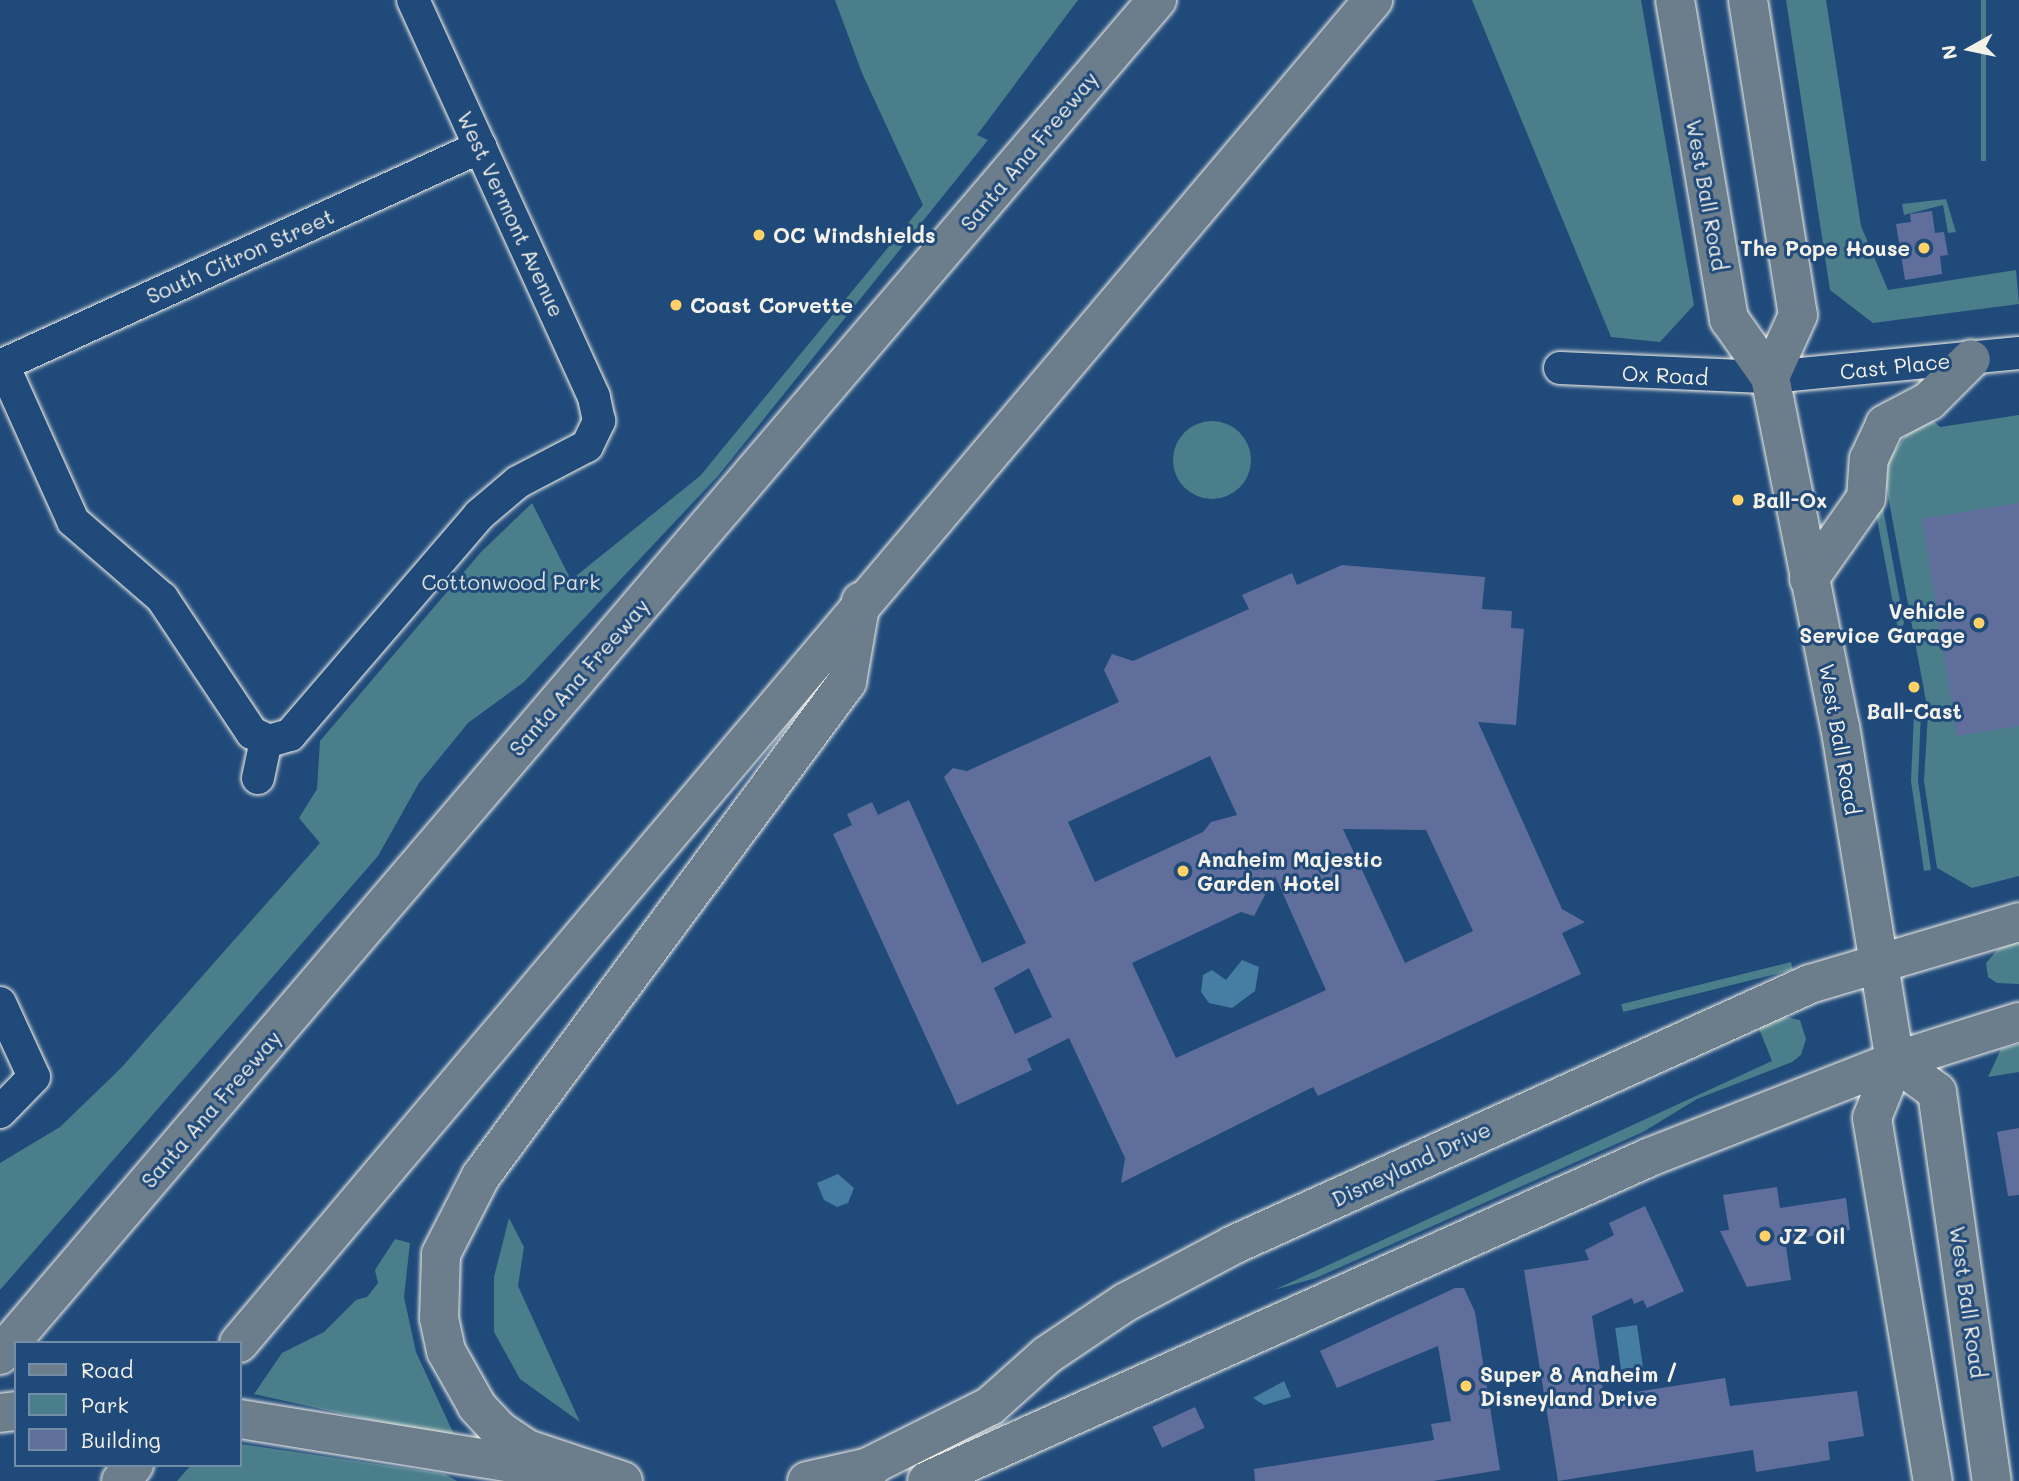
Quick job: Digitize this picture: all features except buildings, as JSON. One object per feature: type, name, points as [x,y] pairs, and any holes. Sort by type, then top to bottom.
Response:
[{"type":"main road","points":[[943,251],[1122,0]]},
{"type":"main road","name":"Santa Ana Freeway","points":[[0,1354],[1157,0]]},
{"type":"main road","points":[[241,1341],[862,600],[1373,0]]},
{"type":"main road","name":"West Ball Road","points":[[1675,0],[1728,318],[1770,377],[1840,726],[1876,962],[1895,1062],[1937,1092],[1993,1481]]},
{"type":"main road","points":[[1748,0],[1798,315],[1770,377]]},
{"type":"main road","points":[[1809,579],[1867,498],[1869,459],[1885,424],[1929,401],[1971,359]]},
{"type":"main road","points":[[623,1481],[527,1449],[499,1430],[477,1406],[446,1351],[439,1318],[441,1254],[481,1176],[847,682],[862,600]]},
{"type":"main road","name":"Disneyland Drive","points":[[807,1481],[856,1473],[990,1406],[1047,1355],[1180,1271],[1620,1067],[1810,984],[1876,962],[2019,922]]},
{"type":"main road","points":[[928,1481],[1483,1228],[1895,1062],[2019,1022]]},
{"type":"main road","points":[[1895,1062],[1872,1118],[1933,1481]]},
{"type":"main road","points":[[242,1419],[623,1481]]},
{"type":"main road","points":[[121,1481],[132,1467]]},
{"type":"street","name":"West Vermont Avenue","points":[[266,740],[280,739],[300,726],[495,499],[587,446],[597,430],[594,397],[413,0]]},
{"type":"street","name":"South Citron Street","points":[[1,365],[480,147]]},
{"type":"street","name":"Cast Place","points":[[1770,377],[2019,353]]},
{"type":"street","points":[[1,365],[73,521],[162,598],[211,665],[244,724],[266,740],[258,778]]},
{"type":"street","name":"Ox Road","points":[[1560,368],[1770,377]]},
{"type":"street","points":[[0,1003],[34,1077],[0,1112]]},
{"type":"green space","name":"Cottonwood Park","points":[[835,0],[1078,0],[977,135],[988,140],[718,476],[524,682],[468,723],[419,783],[378,856],[0,1290],[0,1163],[60,1127],[121,1068],[320,843],[299,818],[317,789],[320,741],[481,552],[532,503],[571,580],[700,476],[923,205],[862,73]]},
{"type":"green space","points":[[1472,0],[1641,0],[1694,305],[1660,342],[1611,337]]},
{"type":"green space","points":[[1786,0],[1826,0],[1861,226],[1888,290],[2016,270],[2019,304],[1873,323],[1830,290]]},
{"type":"green space","points":[[1981,0],[1986,0],[1986,161],[1981,161]]},
{"type":"green space","points":[[1946,199],[1956,232],[1948,233],[1943,205],[1904,215],[1902,204]]},
{"type":"green space","points":[[2019,415],[2019,876],[1972,888],[1937,868],[1924,781],[1928,712],[1886,485],[1889,459],[1912,426],[1931,418],[1940,427]]},
{"type":"green space","points":[[1212,421],[1227,424],[1240,432],[1248,445],[1251,460],[1248,475],[1240,488],[1227,496],[1212,499],[1197,496],[1184,488],[1176,475],[1173,460],[1176,445],[1184,432],[1197,424]]},
{"type":"green space","points":[[1879,486],[1904,623],[1899,635],[1871,487]]},
{"type":"green space","points":[[1921,713],[1918,781],[1931,870],[1924,871],[1911,781],[1914,714]]},
{"type":"green space","points":[[2019,940],[2019,984],[1997,983],[1988,977],[1986,963],[1998,949]]},
{"type":"green space","points":[[1791,962],[1793,970],[1623,1012],[1621,1004]]},
{"type":"green space","points":[[1782,1016],[1800,1020],[1806,1039],[1801,1055],[1792,1062],[1697,1099],[1643,1132],[1316,1278],[1274,1290],[1772,1061],[1758,1026]]},
{"type":"green space","points":[[2019,1044],[2019,1072],[1988,1077],[2001,1049]]},
{"type":"green space","points":[[509,1218],[524,1247],[518,1286],[580,1422],[520,1379],[494,1332],[494,1277]]},
{"type":"green space","points":[[395,1239],[410,1243],[404,1297],[416,1352],[456,1439],[254,1394],[282,1353],[324,1332],[356,1300],[367,1297],[378,1283],[375,1270]]},
{"type":"green space","points":[[242,1444],[445,1474],[457,1481],[177,1481],[189,1467],[242,1467]]},
{"type":"water","points":[[1242,960],[1259,967],[1255,991],[1232,1008],[1209,1003],[1201,992],[1203,975],[1212,970],[1226,980]]},
{"type":"water","points":[[838,1174],[854,1188],[848,1203],[837,1207],[824,1200],[817,1183]]},
{"type":"water","points":[[1637,1325],[1643,1367],[1621,1370],[1615,1328]]},
{"type":"water","points":[[1284,1381],[1291,1397],[1264,1405],[1253,1398]]},
{"type":"place","name":"OC Windshields","points":[[759,235]]},
{"type":"place","name":"The Pope House","points":[[1924,248]]},
{"type":"place","name":"Coast Corvette","points":[[676,305]]},
{"type":"place","name":"Ball-Ox","points":[[1738,500]]},
{"type":"place","name":"Vehicle Service Garage","points":[[1979,623]]},
{"type":"place","name":"Ball-Cast","points":[[1914,687]]},
{"type":"place","name":"Anaheim Majestic Garden Hotel","points":[[1183,871]]},
{"type":"place","name":"JZ Oil","points":[[1765,1236]]},
{"type":"place","name":"Super 8 Anaheim / Disneyland Drive","points":[[1466,1386]]}]
